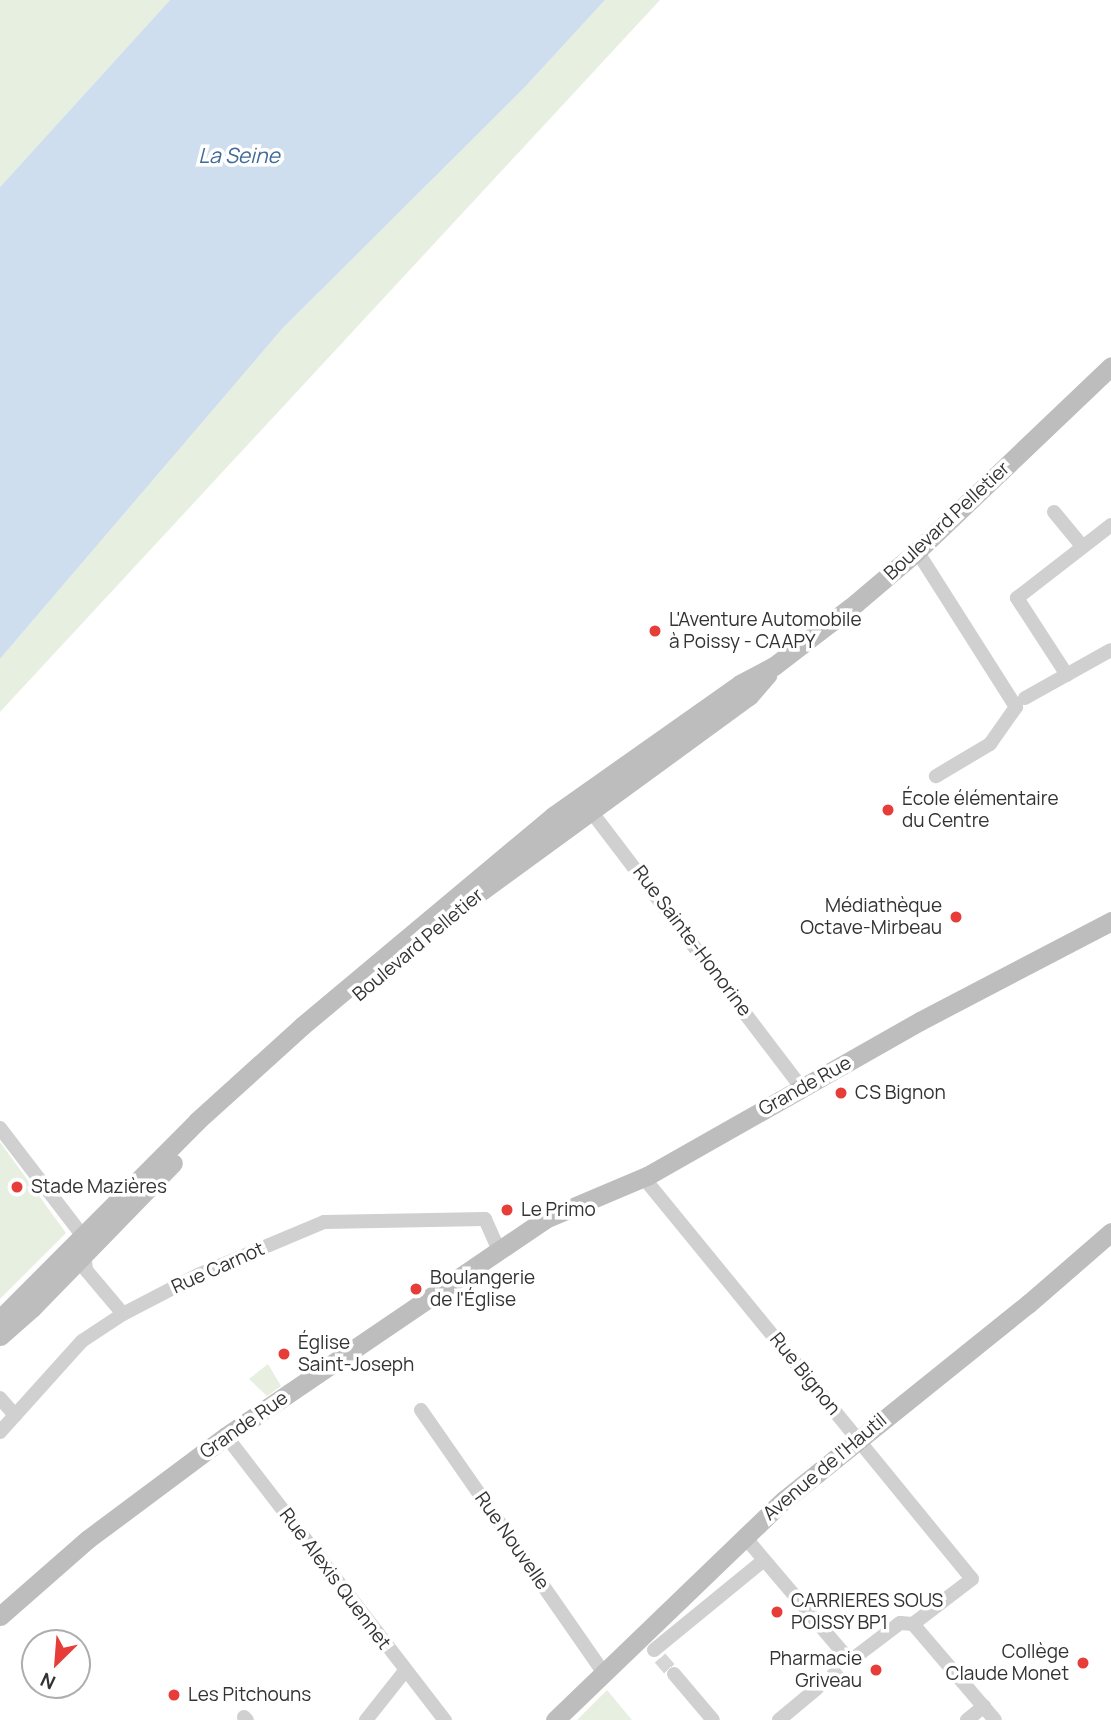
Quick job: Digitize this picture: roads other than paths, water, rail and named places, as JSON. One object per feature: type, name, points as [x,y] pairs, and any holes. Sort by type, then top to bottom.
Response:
[{"type":"street","name":"Boulevard Pelletier","points":[[0,1336],[197,1121],[302,1026],[513,847],[585,805],[740,684],[774,666],[917,551],[1111,366]]},
{"type":"street","points":[[1054,512],[1083,547]]},
{"type":"street","points":[[1067,675],[1017,598],[1111,525]]},
{"type":"street","points":[[917,551],[1016,707],[990,744],[936,776]]},
{"type":"street","points":[[1025,698],[1111,650]]},
{"type":"street","name":"Rue Sainte-Honorine","points":[[585,805],[802,1088]]},
{"type":"street","name":"Grande Rue","points":[[0,1616],[88,1539],[226,1436],[545,1219],[643,1177],[920,1021],[1111,921]]},
{"type":"street","points":[[0,1128],[83,1244],[86,1270],[124,1314]]},
{"type":"street","name":"Rue Bignon","points":[[643,1177],[972,1579],[913,1625]]},
{"type":"street","name":"Rue Carnot","points":[[0,1432],[82,1341],[124,1314],[198,1275],[327,1221],[485,1219],[499,1250]]},
{"type":"street","name":"Avenue de l'Hautil","points":[[555,1720],[744,1536],[858,1439],[1028,1304],[1111,1232]]},
{"type":"street","name":"Boulevard Pelletier","points":[[0,1319],[83,1244]]},
{"type":"street","points":[[0,1398],[15,1415]]},
{"type":"street","name":"Rue Nouvelle","points":[[421,1410],[603,1672]]},
{"type":"street","name":"Rue Alexis Quennet","points":[[226,1436],[445,1720]]},
{"type":"street","points":[[744,1536],[845,1665],[900,1623],[913,1625],[995,1720]]},
{"type":"street","points":[[641,1635],[657,1654],[764,1560]]},
{"type":"street","points":[[366,1720],[405,1671]]},
{"type":"street","points":[[674,1674],[713,1720]]},
{"type":"street","points":[[779,1720],[815,1690]]},
{"type":"street","points":[[967,1720],[984,1706]]},
{"type":"water","name":"La Seine","points":[[170,0],[605,0],[525,87],[282,329],[0,659],[0,187]]},
{"type":"tunnel","points":[[660,1658],[674,1674]]},
{"type":"tunnel","points":[[815,1690],[840,1669]]},
{"type":"place","name":"L'Aventure Automobile à Poissy - CAAPY","points":[[655,631]]},
{"type":"place","name":"École élémentaire du Centre","points":[[888,810]]},
{"type":"place","name":"Médiathèque Octave-Mirbeau","points":[[956,917]]},
{"type":"place","name":"CS Bignon","points":[[841,1093]]},
{"type":"place","name":"Stade Mazières","points":[[17,1187]]},
{"type":"place","name":"Le Primo","points":[[507,1210]]},
{"type":"place","name":"Boulangerie de l'Église","points":[[416,1289]]},
{"type":"place","name":"Église Saint-Joseph","points":[[284,1354]]},
{"type":"place","name":"CARRIERES SOUS POISSY BP1","points":[[777,1612]]},
{"type":"place","name":"Collège Claude Monet","points":[[1083,1663]]},
{"type":"place","name":"Pharmacie Griveau","points":[[876,1670]]},
{"type":"place","name":"Les Pitchouns","points":[[174,1695]]}]
